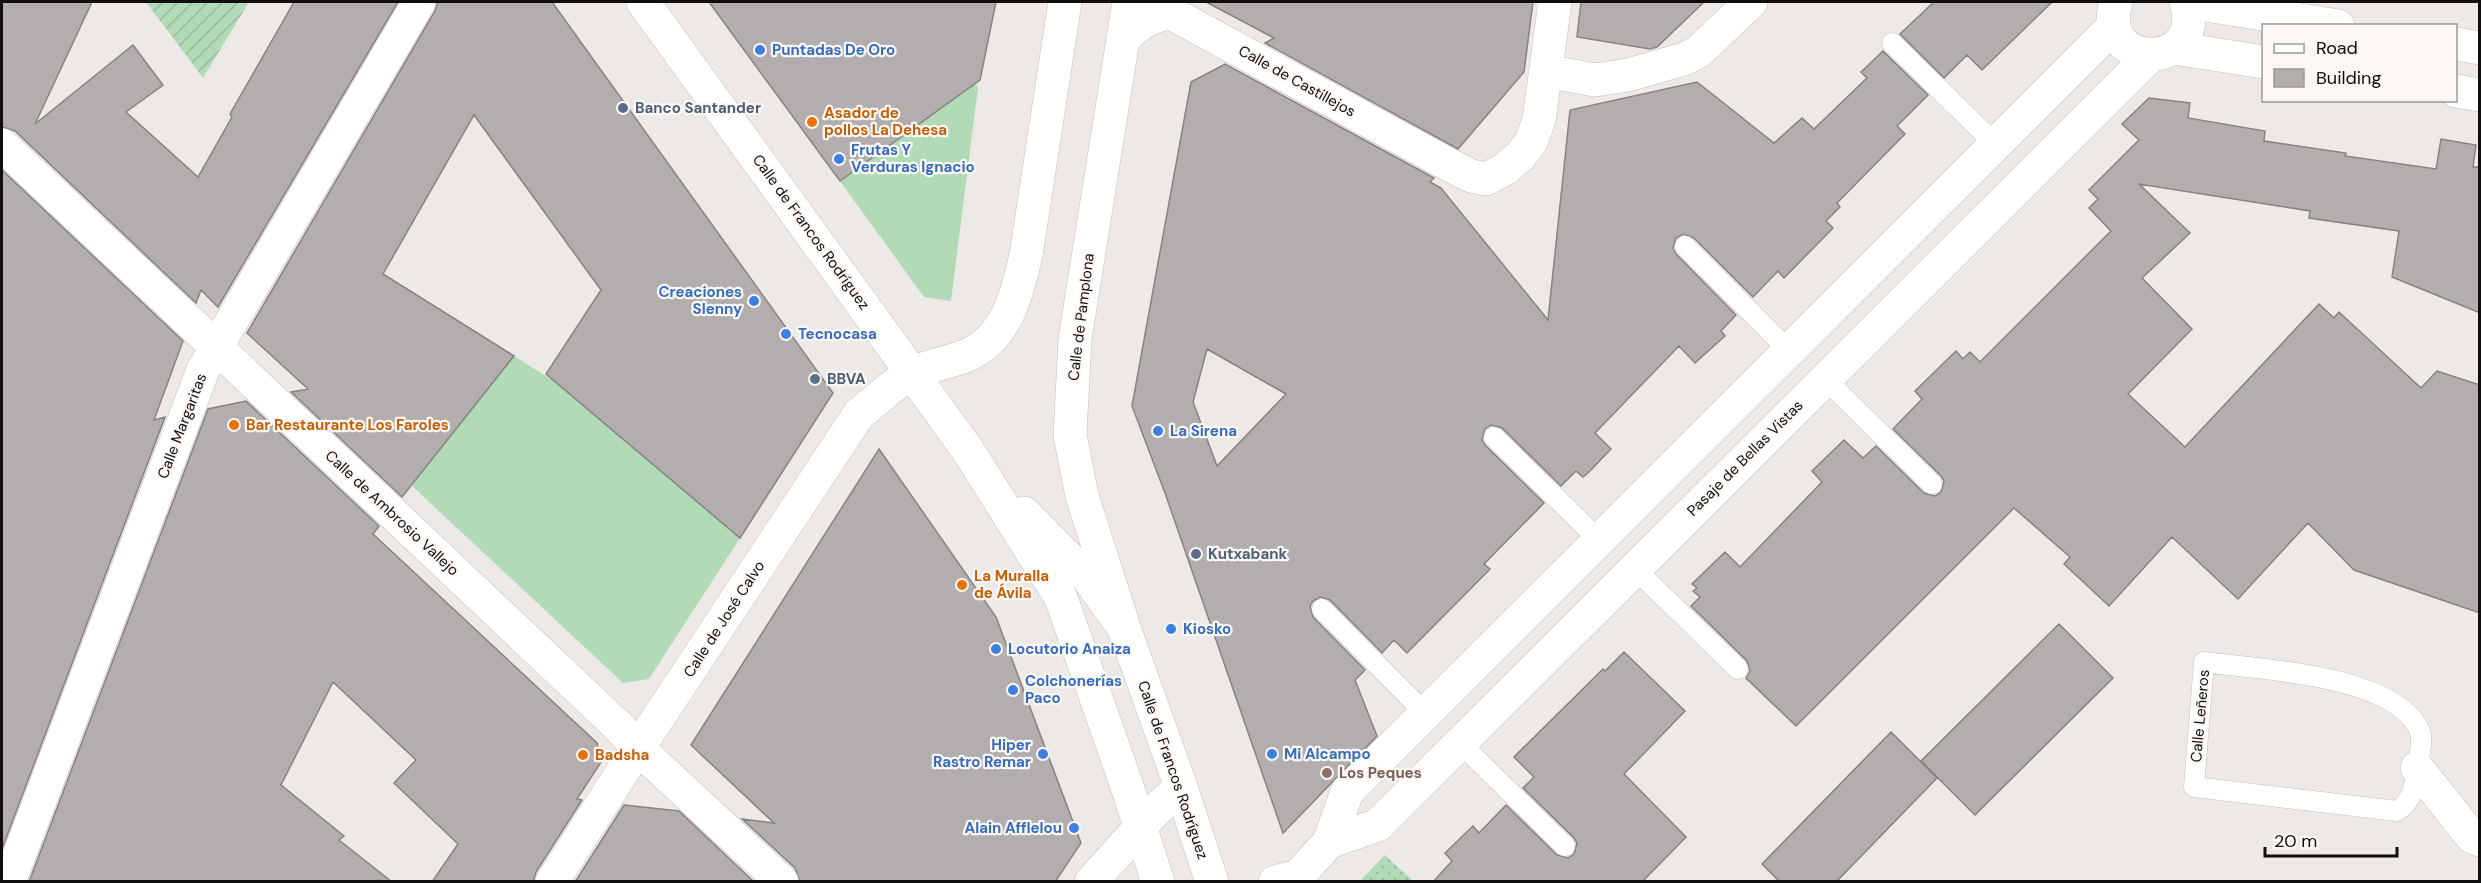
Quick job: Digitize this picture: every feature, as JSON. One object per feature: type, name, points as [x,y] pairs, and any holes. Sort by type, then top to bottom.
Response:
[{"type":"street","name":"Calle Margaritas","points":[[9,882],[195,389],[216,346],[419,2]]},
{"type":"street","name":"Calle de Francos Rodríguez","points":[[644,2],[913,372],[977,464],[1061,598],[1158,882]]},
{"type":"street","points":[[913,372],[972,353],[983,345],[993,337],[1003,322],[1018,290],[1026,255],[1065,2]]},
{"type":"street","name":"Calle de Pamplona","points":[[1124,628],[1082,496],[1070,435],[1075,339],[1129,2]]},
{"type":"street","points":[[1555,2],[1546,71],[1595,80],[1628,75],[1684,59],[1698,52],[1751,2]]},
{"type":"street","name":"Pasaje de Bellas Vistas","points":[[1329,842],[1377,825],[1825,379],[2162,52],[2183,38],[2189,27],[2190,14],[2186,2],[2325,24]]},
{"type":"street","name":"Calle de Castillejos","points":[[1124,39],[1137,26],[1153,16],[1171,13],[1472,176],[1486,179],[1505,169],[1531,142],[1539,120],[1546,71]]},
{"type":"street","name":"Pasaje de Bellas Vistas","points":[[2115,14],[2119,38],[2138,53],[2162,52],[2262,62]]},
{"type":"street","name":"Pasaje de Bellas Vistas","points":[[1275,882],[1298,876],[1329,842],[1347,792],[1996,144],[2115,14]]},
{"type":"street","points":[[2457,44],[2480,48]]},
{"type":"street","points":[[2457,91],[2480,95]]},
{"type":"street","name":"Calle de Ambrosio Vallejo","points":[[2,145],[782,882]]},
{"type":"street","name":"Calle de José Calvo","points":[[552,882],[859,414],[913,372]]},
{"type":"street","name":"Calle de Francos Rodríguez","points":[[977,464],[1088,578],[1124,628],[1182,787],[1212,882]]},
{"type":"street","points":[[2417,768],[2472,837],[2480,840]]},
{"type":"street","points":[[1091,882],[1156,810],[1182,787]]},
{"type":"lane","points":[[1892,43],[1996,144]]},
{"type":"lane","points":[[1684,246],[1790,352]]},
{"type":"lane","points":[[1825,379],[1932,484]]},
{"type":"lane","points":[[1494,437],[1599,540]]},
{"type":"lane","points":[[1634,568],[1738,669]]},
{"type":"lane","points":[[1322,609],[1425,713]]},
{"type":"lane","name":"Calle Leñeros","points":[[2204,662],[2327,679],[2377,692],[2401,706],[2419,728],[2422,746],[2417,768],[2410,798],[2404,807],[2397,811],[2194,787],[2204,662]]},
{"type":"lane","points":[[1460,743],[1565,846]]},
{"type":"green space","points":[[146,2],[249,2],[203,78]]},
{"type":"green space","points":[[975,83],[978,88],[951,301],[924,297],[840,181]]},
{"type":"green space","points":[[514,356],[552,380],[740,538],[649,679],[623,683],[411,485]]},
{"type":"green space","points":[[1385,855],[1413,881],[1360,881]]},
{"type":"building","points":[[2,2],[92,2],[35,124],[133,45],[163,85],[126,112],[198,177],[232,117],[230,114],[294,2],[398,2],[218,307],[201,290],[196,303],[15,131],[2,127]]},
{"type":"building","points":[[438,2],[552,2],[833,393],[740,538],[546,374],[601,290],[474,115],[383,274],[514,356],[402,497],[291,392],[308,389],[247,333],[435,11]]},
{"type":"building","points":[[709,2],[996,2],[980,80],[840,181]]},
{"type":"building","points":[[1206,2],[1533,2],[1524,72],[1458,149],[1265,43],[1274,38]]},
{"type":"building","points":[[1581,2],[1704,2],[1657,47],[1650,49],[1577,37]]},
{"type":"building","points":[[1934,2],[2052,2],[1982,70],[1967,55],[1944,78],[1900,34]]},
{"type":"building","points":[[1883,51],[1928,95],[1897,126],[1905,134],[1837,203],[1840,207],[1826,221],[1833,228],[1784,278],[1778,271],[1753,297],[1694,238],[1683,234],[1676,238],[1673,248],[1676,254],[1736,315],[1721,331],[1725,336],[1695,363],[1679,346],[1595,433],[1611,449],[1588,473],[1583,477],[1576,471],[1561,486],[1502,428],[1491,425],[1485,429],[1482,440],[1485,445],[1544,503],[1484,564],[1490,569],[1407,653],[1394,640],[1382,653],[1330,600],[1320,597],[1313,601],[1310,606],[1313,617],[1365,670],[1355,680],[1377,736],[1283,833],[1165,493],[1132,406],[1191,82],[1225,64],[1434,178],[1430,182],[1441,188],[1548,320],[1570,110],[1697,82],[1774,143],[1802,118],[1814,129],[1867,78],[1861,72]],"holes":[[[1207,349],[1286,394],[1217,466],[1193,402]]]},
{"type":"building","points":[[2149,98],[2190,103],[2188,118],[2265,131],[2264,141],[2346,153],[2345,156],[2436,169],[2441,139],[2476,145],[2473,167],[2480,167],[2480,313],[2392,277],[2399,231],[2309,218],[2310,211],[2139,184],[2190,233],[2142,278],[2192,329],[2128,394],[2185,447],[2319,304],[2334,318],[2339,312],[2421,388],[2437,371],[2480,385],[2480,613],[2354,570],[2308,523],[2238,599],[2172,537],[2109,606],[2064,564],[2070,557],[2014,508],[1796,726],[1746,678],[1750,671],[1747,661],[1691,606],[1700,597],[1693,591],[1697,588],[1692,584],[1725,552],[1740,567],[1822,482],[1812,471],[1844,440],[1863,458],[1876,446],[1924,493],[1935,496],[1941,492],[1944,481],[1941,476],[1893,429],[1922,399],[1915,391],[1956,351],[1963,359],[1970,352],[1980,362],[2111,231],[2089,208],[2098,199],[2089,190],[2139,140],[2122,124]]},
{"type":"building","points":[[2,170],[183,341],[154,420],[165,417],[2,849]]},
{"type":"building","points":[[246,401],[379,526],[373,534],[597,743],[601,762],[577,799],[582,800],[536,872],[533,882],[432,882],[458,844],[394,783],[416,760],[333,682],[281,785],[344,836],[339,840],[392,882],[29,882],[208,409]]},
{"type":"building","points":[[879,449],[996,617],[1081,843],[1055,882],[800,882],[795,868],[742,819],[774,823],[691,745]]},
{"type":"building","points":[[2059,624],[2113,678],[1975,815],[1921,761]]},
{"type":"building","points":[[1624,652],[1685,711],[1624,774],[1686,837],[1642,882],[1433,882],[1452,861],[1445,853],[1473,826],[1479,833],[1506,805],[1557,855],[1568,858],[1574,854],[1577,843],[1574,838],[1523,788],[1534,777],[1514,757],[1603,669],[1605,671]]},
{"type":"building","points":[[1891,732],[1937,778],[1836,882],[1780,882],[1762,864]]},
{"type":"building","points":[[624,805],[679,811],[754,882],[575,882]]},
{"type":"place","name":"Puntadas De Oro","points":[[760,50]]},
{"type":"place","name":"Banco Santander","points":[[623,108]]},
{"type":"place","name":"Asador de pollos La Dehesa","points":[[812,122]]},
{"type":"place","name":"Frutas Y Verduras Ignacio","points":[[839,159]]},
{"type":"place","name":"Creaciones Slenny","points":[[754,301]]},
{"type":"place","name":"Tecnocasa","points":[[786,334]]},
{"type":"place","name":"BBVA","points":[[815,379]]},
{"type":"place","name":"Bar Restaurante Los Faroles","points":[[234,425]]},
{"type":"place","name":"La Sirena","points":[[1158,431]]},
{"type":"place","name":"Kutxabank","points":[[1196,554]]},
{"type":"place","name":"La Muralla de Ávila","points":[[962,585]]},
{"type":"place","name":"Kiosko","points":[[1171,629]]},
{"type":"place","name":"Locutorio Anaiza","points":[[996,649]]},
{"type":"place","name":"Colchonerías Paco","points":[[1013,690]]},
{"type":"place","name":"Hiper Rastro Remar","points":[[1043,754]]},
{"type":"place","name":"Mi Alcampo","points":[[1272,754]]},
{"type":"place","name":"Badsha","points":[[583,755]]},
{"type":"place","name":"Los Peques","points":[[1327,773]]},
{"type":"place","name":"Alain Afflelou","points":[[1074,828]]}]
